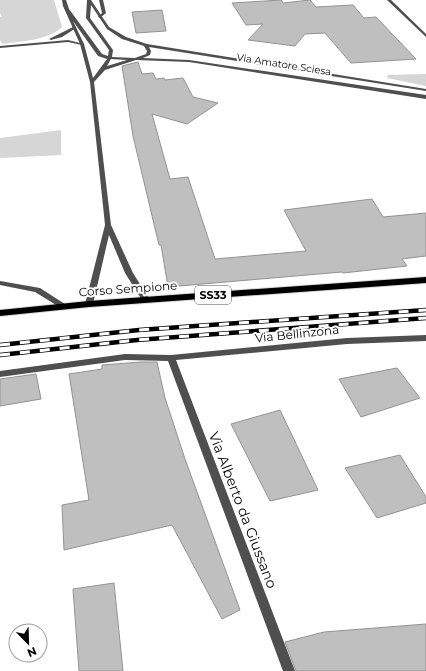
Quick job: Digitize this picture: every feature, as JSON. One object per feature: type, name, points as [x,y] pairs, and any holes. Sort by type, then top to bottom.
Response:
[{"type":"main road","name":"Corso Sempione","points":[[0,313],[89,304],[426,280]]},
{"type":"street","points":[[64,0],[65,6],[82,44],[92,82],[108,225],[129,273],[146,300]]},
{"type":"street","name":"Via Amatore Sciesa","points":[[89,0],[108,28],[124,38],[146,45],[426,90]]},
{"type":"street","name":"Via Amatore Sciesa","points":[[89,0],[88,18],[111,50],[110,58],[189,61],[426,96]]},
{"type":"street","points":[[100,17],[104,13],[101,0]]},
{"type":"street","points":[[388,0],[426,36]]},
{"type":"street","points":[[65,6],[100,55],[110,58],[104,69],[92,82]]},
{"type":"street","points":[[37,43],[60,36],[74,28]]},
{"type":"street","points":[[0,47],[68,41],[82,44]]},
{"type":"street","points":[[139,59],[148,55],[149,51],[146,45]]},
{"type":"street","name":"Via Amatore Sciesa","points":[[104,69],[139,59]]},
{"type":"street","points":[[89,304],[108,225]]},
{"type":"street","points":[[0,283],[37,290],[64,306]]},
{"type":"street","name":"Via Bellinzona","points":[[0,374],[125,357],[171,358],[347,341],[426,338]]},
{"type":"street","name":"Via Alberto da Giussano","points":[[171,358],[289,671]]},
{"type":"shaded area","points":[[0,0],[54,0],[62,27],[56,32],[41,38],[2,44],[0,40],[0,17],[2,17],[0,13]]},
{"type":"shaded area","points":[[426,74],[426,86],[387,78],[388,75]]},
{"type":"shaded area","points":[[61,130],[61,155],[0,158],[0,138]]},
{"type":"building","points":[[281,0],[283,3],[310,0],[316,7],[353,5],[364,18],[376,17],[416,59],[351,63],[325,33],[305,34],[295,46],[248,40],[263,24],[246,25],[232,3]]},
{"type":"building","points":[[162,10],[166,31],[136,33],[132,12]]},
{"type":"building","points":[[138,62],[142,74],[153,73],[156,79],[164,78],[165,80],[183,78],[193,97],[218,103],[187,124],[152,114],[170,179],[188,177],[215,259],[306,251],[284,210],[372,199],[383,217],[426,213],[426,256],[402,259],[407,266],[343,273],[168,287],[161,245],[159,245],[133,136],[122,66]]},
{"type":"building","points":[[157,362],[165,398],[185,459],[240,610],[222,619],[172,525],[64,550],[62,505],[89,500],[69,374],[102,369],[102,365]]},
{"type":"building","points":[[397,368],[420,398],[361,417],[339,379]]},
{"type":"building","points":[[36,374],[41,399],[0,406],[0,379]]},
{"type":"building","points":[[280,410],[318,490],[270,501],[231,424]]},
{"type":"building","points":[[400,455],[426,497],[426,503],[377,518],[345,468]]},
{"type":"building","points":[[114,583],[123,671],[79,671],[73,589]]},
{"type":"building","points":[[426,624],[426,671],[296,671],[285,642],[324,632]]},
{"type":"railway","points":[[0,345],[139,330],[426,310]]},
{"type":"railway","points":[[0,355],[137,340],[426,318]]}]
